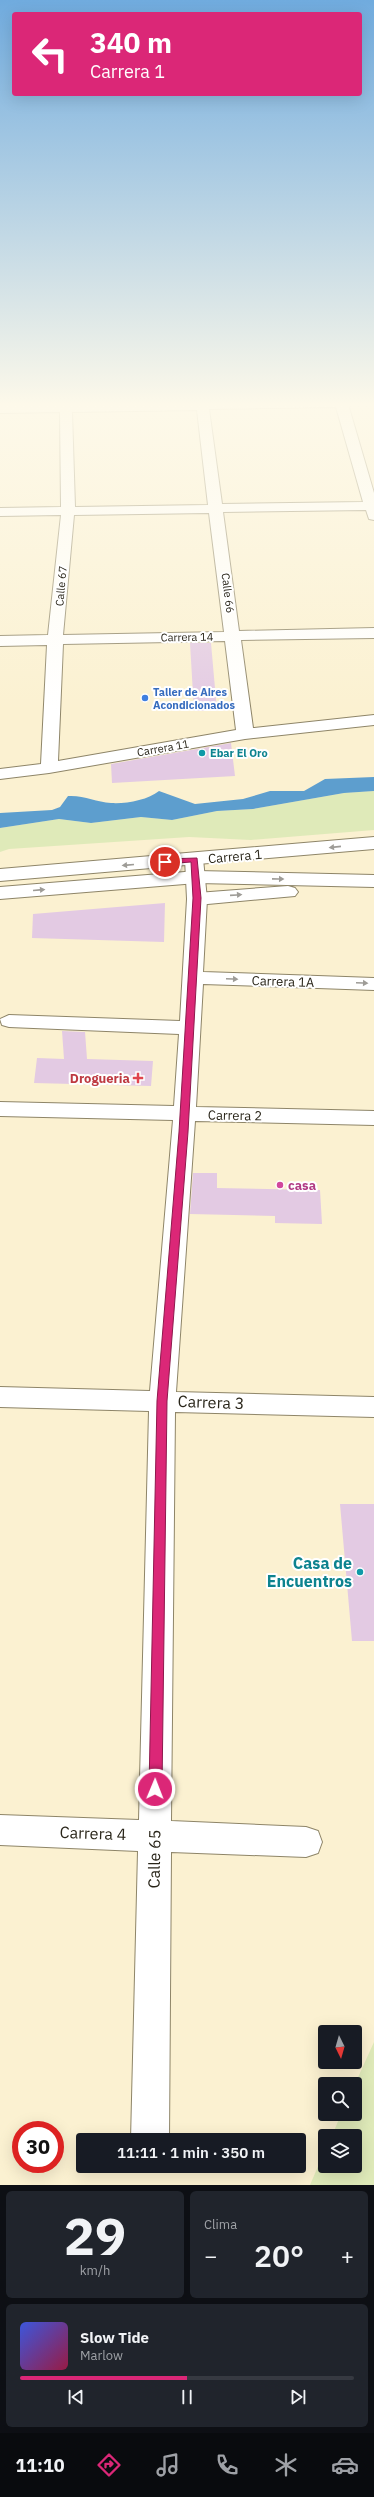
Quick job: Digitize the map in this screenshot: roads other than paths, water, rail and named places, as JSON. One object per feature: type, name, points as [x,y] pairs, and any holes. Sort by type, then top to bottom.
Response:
[{"type":"street","name":"Calle 67","points":[[49,768],[56,640],[68,506]]},
{"type":"street","points":[[0,512],[217,508],[373,509]]},
{"type":"street","name":"Calle 66","points":[[217,508],[245,734]]},
{"type":"street","name":"Carrera 14","points":[[0,641],[374,633]]},
{"type":"street","name":"Carrera 11","points":[[0,774],[49,768],[245,734],[374,720]]},
{"type":"street","name":"Carrera 1","points":[[0,893],[374,843]]},
{"type":"street","name":"Carrera 1","points":[[0,875],[196,868],[374,881]]},
{"type":"street","name":"Calle 65","points":[[150,2133],[162,1401],[193,978],[197,898],[196,868]]},
{"type":"street","points":[[197,898],[343,888],[374,881]]},
{"type":"street","name":"Carrera 1A","points":[[193,978],[374,984]]},
{"type":"street","points":[[9,1021],[189,1028]]},
{"type":"street","name":"Carrera 2","points":[[0,1109],[374,1118]]},
{"type":"street","name":"Carrera 3","points":[[0,1397],[374,1407]]},
{"type":"street","name":"Carrera 4","points":[[0,1830],[306,1842]]},
{"type":"water","points":[[374,777],[374,791],[344,793],[253,809],[217,811],[172,820],[141,817],[91,823],[59,819],[0,828],[0,813],[52,810],[60,807],[68,796],[111,803],[123,803],[149,797],[159,791],[195,804],[243,799],[270,791],[304,791],[325,779]]},
{"type":"place","name":"Taller de Aires Acondicionados","points":[[145,698]]},
{"type":"place","name":"Ebar El Oro","points":[[202,753]]},
{"type":"place","name":"Drogueria","points":[[138,1078]]},
{"type":"place","name":"casa","points":[[280,1185]]},
{"type":"place","name":"Casa de Encuentros","points":[[360,1572]]}]
